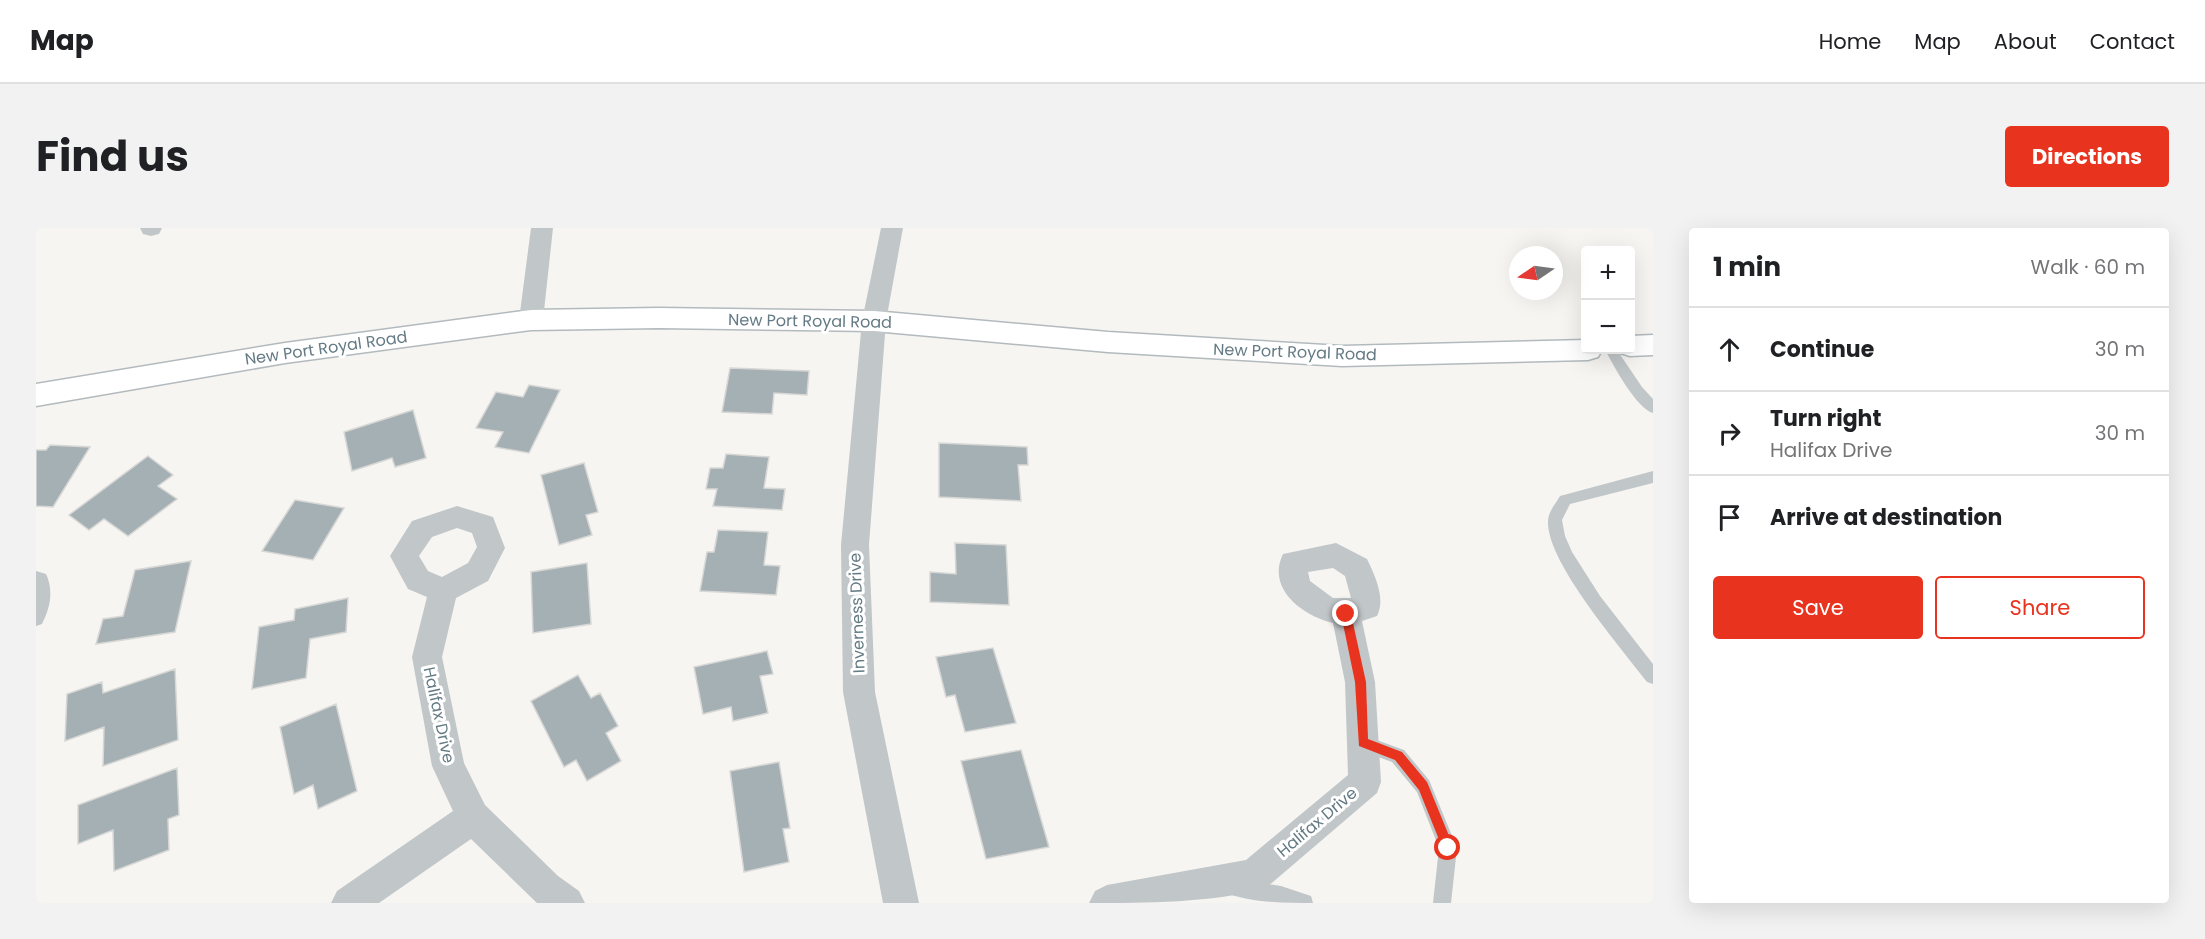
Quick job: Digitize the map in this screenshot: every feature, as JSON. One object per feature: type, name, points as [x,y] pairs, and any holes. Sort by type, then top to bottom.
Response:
[{"type":"street","points":[[531,320],[542,228]]},
{"type":"street","name":"Inverness Drive","points":[[892,228],[874,321],[855,545],[859,692],[901,903]]},
{"type":"street","name":"New Port Royal Road","points":[[36,395],[285,353],[531,320],[659,318],[874,321],[1108,342],[1342,357],[1581,350]]},
{"type":"street","points":[[1635,346],[1653,345]]},
{"type":"street","name":"Halifax Drive","points":[[443,591],[427,657],[448,766],[473,817],[546,888],[567,903]]},
{"type":"street","name":"Halifax Drive","points":[[1107,903],[1254,876],[1365,782],[1360,682],[1346,614]]},
{"type":"street","points":[[349,903],[473,817]]},
{"type":"lane","points":[[1614,354],[1637,390],[1653,408]]},
{"type":"lane","points":[[1653,477],[1565,500],[1555,520],[1561,548],[1596,602],[1653,677]]},
{"type":"lane","points":[[36,577],[41,579],[43,606],[36,619]]},
{"type":"lane","points":[[1363,743],[1398,756],[1423,786],[1448,848],[1442,903]]},
{"type":"lane","points":[[1212,884],[1281,895],[1304,903]]},
{"type":"building","points":[[730,368],[809,371],[807,395],[774,393],[772,414],[722,412]]},
{"type":"building","points":[[529,385],[560,390],[529,453],[495,447],[503,432],[476,428],[496,392],[523,397]]},
{"type":"building","points":[[413,410],[426,458],[395,467],[392,458],[352,471],[344,432]]},
{"type":"building","points":[[939,443],[1027,447],[1028,465],[1018,465],[1021,501],[939,497]]},
{"type":"building","points":[[50,445],[90,447],[53,507],[36,506],[36,450],[46,450]]},
{"type":"building","points":[[726,454],[769,457],[764,488],[785,489],[782,510],[713,506],[717,489],[706,489],[710,468],[723,468]]},
{"type":"building","points":[[148,456],[173,475],[158,486],[177,499],[128,536],[104,519],[89,530],[69,515]]},
{"type":"building","points":[[584,463],[598,512],[586,515],[592,535],[559,545],[541,475]]},
{"type":"building","points":[[295,500],[344,508],[313,560],[262,551]]},
{"type":"building","points":[[718,530],[768,532],[764,565],[780,566],[776,595],[700,591],[707,552],[714,552]]},
{"type":"building","points":[[955,543],[1006,545],[1009,605],[930,602],[930,572],[956,574]]},
{"type":"building","points":[[191,561],[175,632],[96,644],[103,619],[123,616],[135,570]]},
{"type":"building","points":[[587,563],[591,624],[533,633],[531,572]]},
{"type":"building","points":[[348,598],[346,632],[310,639],[306,678],[252,689],[259,627],[294,620],[295,609]]},
{"type":"building","points":[[993,648],[1016,723],[965,732],[955,695],[946,697],[936,657]]},
{"type":"building","points":[[767,651],[773,674],[760,676],[768,713],[733,721],[731,707],[703,714],[694,667]]},
{"type":"building","points":[[175,669],[178,740],[103,766],[104,727],[65,741],[67,694],[102,682],[103,693]]},
{"type":"building","points":[[578,675],[591,698],[600,693],[618,726],[606,733],[621,761],[587,781],[576,760],[564,767],[531,701]]},
{"type":"building","points":[[336,704],[357,791],[318,809],[313,785],[294,794],[280,727]]},
{"type":"building","points":[[1021,750],[1049,847],[986,859],[961,761]]},
{"type":"building","points":[[779,762],[790,828],[783,829],[789,862],[744,872],[730,771]]},
{"type":"building","points":[[177,768],[179,815],[168,819],[169,850],[114,871],[113,830],[78,844],[78,805]]},
{"type":"route","points":[[1346,614],[1360,682],[1363,743],[1398,756],[1423,786],[1448,848]]}]
